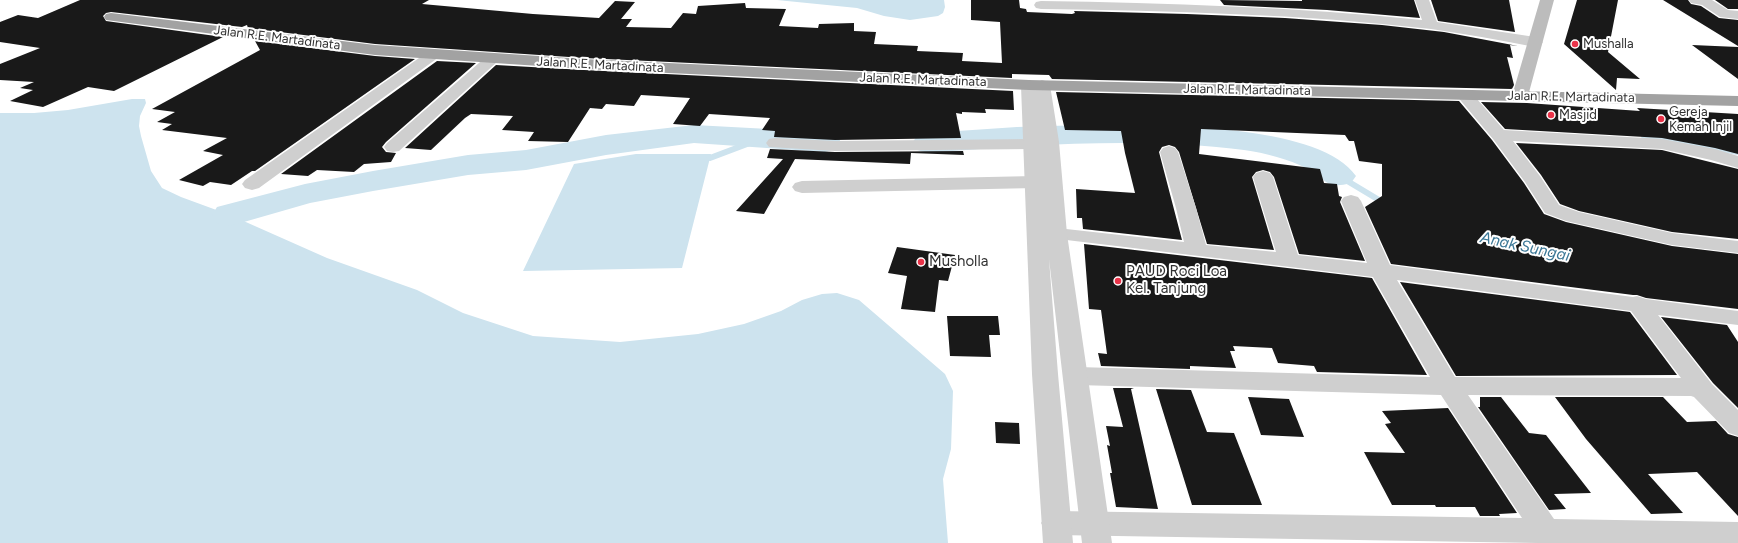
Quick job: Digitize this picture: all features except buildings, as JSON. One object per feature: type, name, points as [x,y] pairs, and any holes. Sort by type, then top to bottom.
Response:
[{"type":"highway","name":"Jalan R.E. Martadinata","points":[[112,17],[375,50],[492,59],[875,79],[1035,85],[1738,101]]},
{"type":"main road","points":[[1520,96],[1547,0]]},
{"type":"street","points":[[1322,0],[1329,15]]},
{"type":"street","points":[[1422,0],[1431,25]]},
{"type":"street","points":[[1696,0],[1706,2],[1725,14],[1738,15]]},
{"type":"street","points":[[1041,5],[1184,8],[1329,15],[1431,25],[1535,42]]},
{"type":"street","points":[[252,184],[434,54]]},
{"type":"street","points":[[394,147],[492,59]]},
{"type":"street","points":[[1035,85],[1039,136],[1057,234],[1096,534]]},
{"type":"street","points":[[1464,95],[1499,135],[1533,180],[1552,209],[1573,216],[1672,239],[1738,247]]},
{"type":"street","points":[[1499,135],[1662,144],[1715,155],[1738,162]]},
{"type":"street","points":[[775,143],[835,146],[1039,136]]},
{"type":"street","points":[[1039,136],[1034,182],[1045,374],[1057,533],[1550,537],[1738,534]]},
{"type":"street","points":[[1169,152],[1186,208],[1196,249]]},
{"type":"street","points":[[1263,177],[1288,261]]},
{"type":"street","points":[[802,187],[1034,182]]},
{"type":"street","points":[[1351,201],[1380,270],[1448,386],[1550,537]]},
{"type":"street","points":[[1057,234],[1196,249],[1288,261],[1380,270],[1637,303],[1738,318]]},
{"type":"street","points":[[1637,303],[1704,390],[1738,426]]},
{"type":"street","points":[[1076,376],[1448,386],[1656,387],[1704,390]]},
{"type":"water","points":[[777,0],[944,0],[945,7],[943,13],[938,16],[910,20],[884,16],[857,8]]},
{"type":"water","points":[[132,99],[145,99],[146,103],[140,116],[139,126],[151,171],[162,188],[181,197],[230,215],[327,258],[417,290],[463,313],[533,336],[620,342],[698,334],[744,324],[781,311],[802,300],[822,294],[837,293],[859,300],[945,374],[953,391],[951,449],[943,479],[948,543],[0,543],[0,113],[34,113],[68,110]]},
{"type":"water","points":[[636,154],[711,154],[682,268],[523,271],[574,164]]},
{"type":"waterway","points":[[928,143],[1017,137],[1118,133],[1199,137],[1245,141],[1288,150],[1320,162],[1339,176]]},
{"type":"waterway","points":[[230,215],[305,194],[373,181],[468,165],[526,160],[606,145],[694,134],[825,142]]},
{"type":"waterway","name":"Anak Sungai","points":[[1647,137],[1644,136],[1738,152]]},
{"type":"waterway","points":[[710,158],[763,138]]},
{"type":"waterway","name":"Anak Sungai","points":[[1339,176],[1384,203]]},
{"type":"place","name":"Mushalla","points":[[1575,44]]},
{"type":"place","name":"Masjid","points":[[1551,115]]},
{"type":"place","name":"Gereja Kemah Injil","points":[[1661,119]]},
{"type":"place","name":"Musholla","points":[[921,262]]},
{"type":"place","name":"PAUD Roci Loa Kel. Tanjung","points":[[1118,281]]}]
